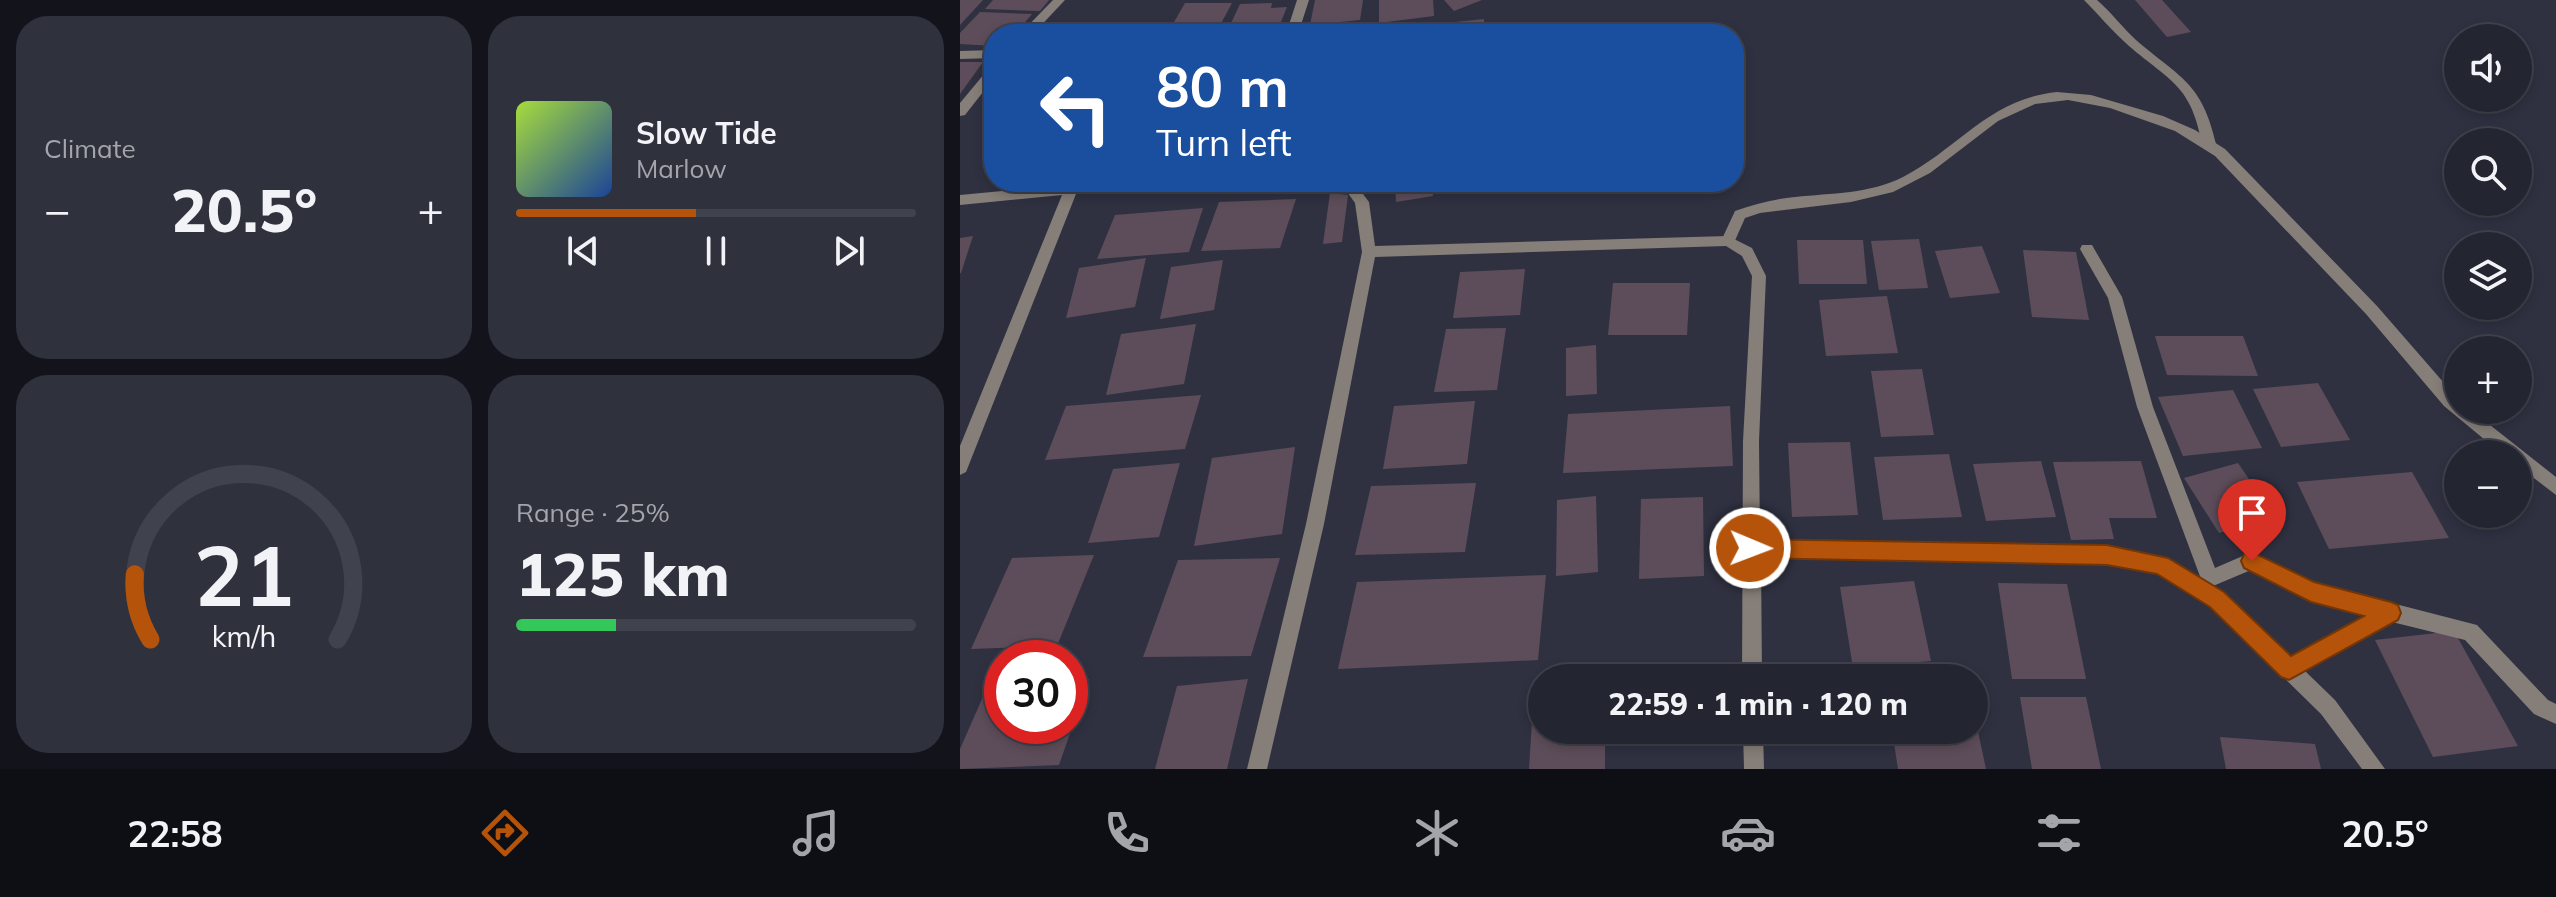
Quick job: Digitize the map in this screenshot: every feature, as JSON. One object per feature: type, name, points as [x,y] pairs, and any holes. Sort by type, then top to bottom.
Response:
[{"type":"street","points":[[1036,24],[1059,0]]},
{"type":"street","points":[[1295,24],[1303,0]]},
{"type":"street","points":[[2090,0],[2131,42],[2187,84],[2204,113],[2209,144]]},
{"type":"street","points":[[960,55],[984,54]]},
{"type":"street","points":[[960,112],[984,82]]},
{"type":"street","points":[[1728,241],[1740,215],[1755,208],[1852,197],[1887,189],[1916,177],[1958,142],[2002,113],[2030,101],[2059,95],[2089,96],[2176,126],[2209,144],[2236,167],[2379,318],[2444,397]]},
{"type":"street","points":[[960,200],[1035,192]]},
{"type":"street","points":[[960,467],[1070,192]]},
{"type":"street","points":[[1257,769],[1315,524],[1369,252],[1362,202],[1354,192]]},
{"type":"street","points":[[1369,252],[1728,241],[1747,252],[1759,276],[1751,441],[1752,664]]},
{"type":"street","points":[[2087,249],[2115,297],[2145,407],[2210,579],[2252,561],[2311,591],[2470,632],[2541,707],[2556,714]]},
{"type":"street","points":[[2476,424],[2497,440]]},
{"type":"street","points":[[2532,467],[2556,487]]},
{"type":"street","points":[[1750,548],[2107,555],[2161,565],[2217,599],[2328,707],[2375,769]]},
{"type":"street","points":[[2289,669],[2391,613]]},
{"type":"street","points":[[1753,744],[1754,769]]},
{"type":"building","points":[[960,0],[983,0],[960,25]]},
{"type":"building","points":[[993,0],[1049,0],[1040,11],[985,9]]},
{"type":"building","points":[[1315,0],[1363,0],[1360,20],[1310,24]]},
{"type":"building","points":[[1379,0],[1433,0],[1434,16],[1379,23]]},
{"type":"building","points":[[1444,0],[1482,0],[1454,11]]},
{"type":"building","points":[[2135,0],[2162,0],[2191,32],[2167,37]]},
{"type":"building","points":[[1185,3],[1232,3],[1221,24],[1173,24]]},
{"type":"building","points":[[1272,3],[1271,8],[1287,7],[1281,22],[1231,24],[1240,4]]},
{"type":"building","points":[[980,12],[1032,14],[1024,24],[984,24],[984,45],[960,44],[960,33]]},
{"type":"building","points":[[1484,19],[1484,24],[1436,24]]},
{"type":"building","points":[[960,62],[983,62],[960,94]]},
{"type":"building","points":[[1396,192],[1433,192],[1433,196],[1396,202]]},
{"type":"building","points":[[1330,193],[1348,195],[1342,242],[1323,244]]},
{"type":"building","points":[[1296,199],[1280,248],[1201,251],[1219,202]]},
{"type":"building","points":[[1203,208],[1189,252],[1097,259],[1115,215]]},
{"type":"building","points":[[973,236],[961,273],[960,273],[960,238]]},
{"type":"building","points":[[1919,239],[1928,288],[1879,290],[1871,241]]},
{"type":"building","points":[[1797,240],[1863,240],[1867,284],[1799,284]]},
{"type":"building","points":[[1982,246],[2000,293],[1950,298],[1935,251]]},
{"type":"building","points":[[2023,250],[2076,252],[2089,320],[2032,317]]},
{"type":"building","points":[[1146,258],[1135,307],[1066,318],[1079,268]]},
{"type":"building","points":[[1223,260],[1214,310],[1160,319],[1171,267]]},
{"type":"building","points":[[1525,269],[1520,315],[1453,318],[1460,272]]},
{"type":"building","points":[[1613,283],[1690,283],[1687,335],[1608,335]]},
{"type":"building","points":[[1887,296],[1898,353],[1826,356],[1819,300]]},
{"type":"building","points":[[1196,324],[1184,384],[1106,395],[1121,334]]},
{"type":"building","points":[[1506,328],[1497,390],[1434,392],[1446,329]]},
{"type":"building","points":[[2155,336],[2243,336],[2258,376],[2167,375]]},
{"type":"building","points":[[1596,345],[1597,394],[1566,396],[1566,348]]},
{"type":"building","points":[[1922,369],[1934,435],[1881,437],[1871,371]]},
{"type":"building","points":[[2318,383],[2350,440],[2281,447],[2253,389]]},
{"type":"building","points":[[2233,390],[2262,448],[2183,456],[2158,397]]},
{"type":"building","points":[[1201,395],[1185,449],[1045,460],[1066,406]]},
{"type":"building","points":[[1475,401],[1467,464],[1383,469],[1394,406]]},
{"type":"building","points":[[1730,406],[1733,466],[1563,473],[1568,414]]},
{"type":"building","points":[[1850,442],[1858,515],[1792,517],[1788,443]]},
{"type":"building","points":[[1295,447],[1282,534],[1194,546],[1212,458]]},
{"type":"building","points":[[1949,454],[1962,517],[1883,520],[1874,457]]},
{"type":"building","points":[[2041,461],[2056,517],[1986,521],[1973,464]]},
{"type":"building","points":[[2141,461],[2157,518],[2109,518],[2114,539],[2071,540],[2053,462]]},
{"type":"building","points":[[1180,463],[1159,537],[1088,543],[1113,469]]},
{"type":"building","points":[[2238,463],[2274,516],[2219,533],[2184,478]]},
{"type":"building","points":[[2412,472],[2449,538],[2329,549],[2297,482]]},
{"type":"building","points":[[1476,483],[1465,552],[1355,555],[1371,486]]},
{"type":"building","points":[[1596,496],[1598,572],[1556,576],[1557,500]]},
{"type":"building","points":[[1703,497],[1704,576],[1639,579],[1641,499]]},
{"type":"building","points":[[1094,555],[1059,640],[984,640],[984,649],[971,649],[1012,558]]},
{"type":"building","points":[[1280,558],[1251,656],[1143,657],[1178,560]]},
{"type":"building","points":[[1546,575],[1538,660],[1338,669],[1357,582]]},
{"type":"building","points":[[1914,581],[1931,661],[1852,664],[1840,587]]},
{"type":"building","points":[[1998,583],[2067,584],[2086,679],[2012,679]]},
{"type":"building","points":[[2454,631],[2518,746],[2433,757],[2375,640]]},
{"type":"building","points":[[1248,679],[1227,769],[1155,769],[1177,686]]},
{"type":"building","points":[[984,694],[984,744],[1066,744],[1059,765],[960,769],[960,749]]},
{"type":"building","points":[[2020,697],[2086,697],[2101,769],[2032,769]]},
{"type":"building","points":[[2220,737],[2315,744],[2321,769],[2226,769]]},
{"type":"building","points":[[1531,744],[1605,744],[1605,769],[1529,769]]},
{"type":"building","points":[[1894,744],[1981,744],[1986,769],[1898,769]]},
{"type":"route","points":[[1750,548],[2107,555],[2161,565],[2217,599],[2289,669],[2391,613],[2311,591],[2252,561]]}]
